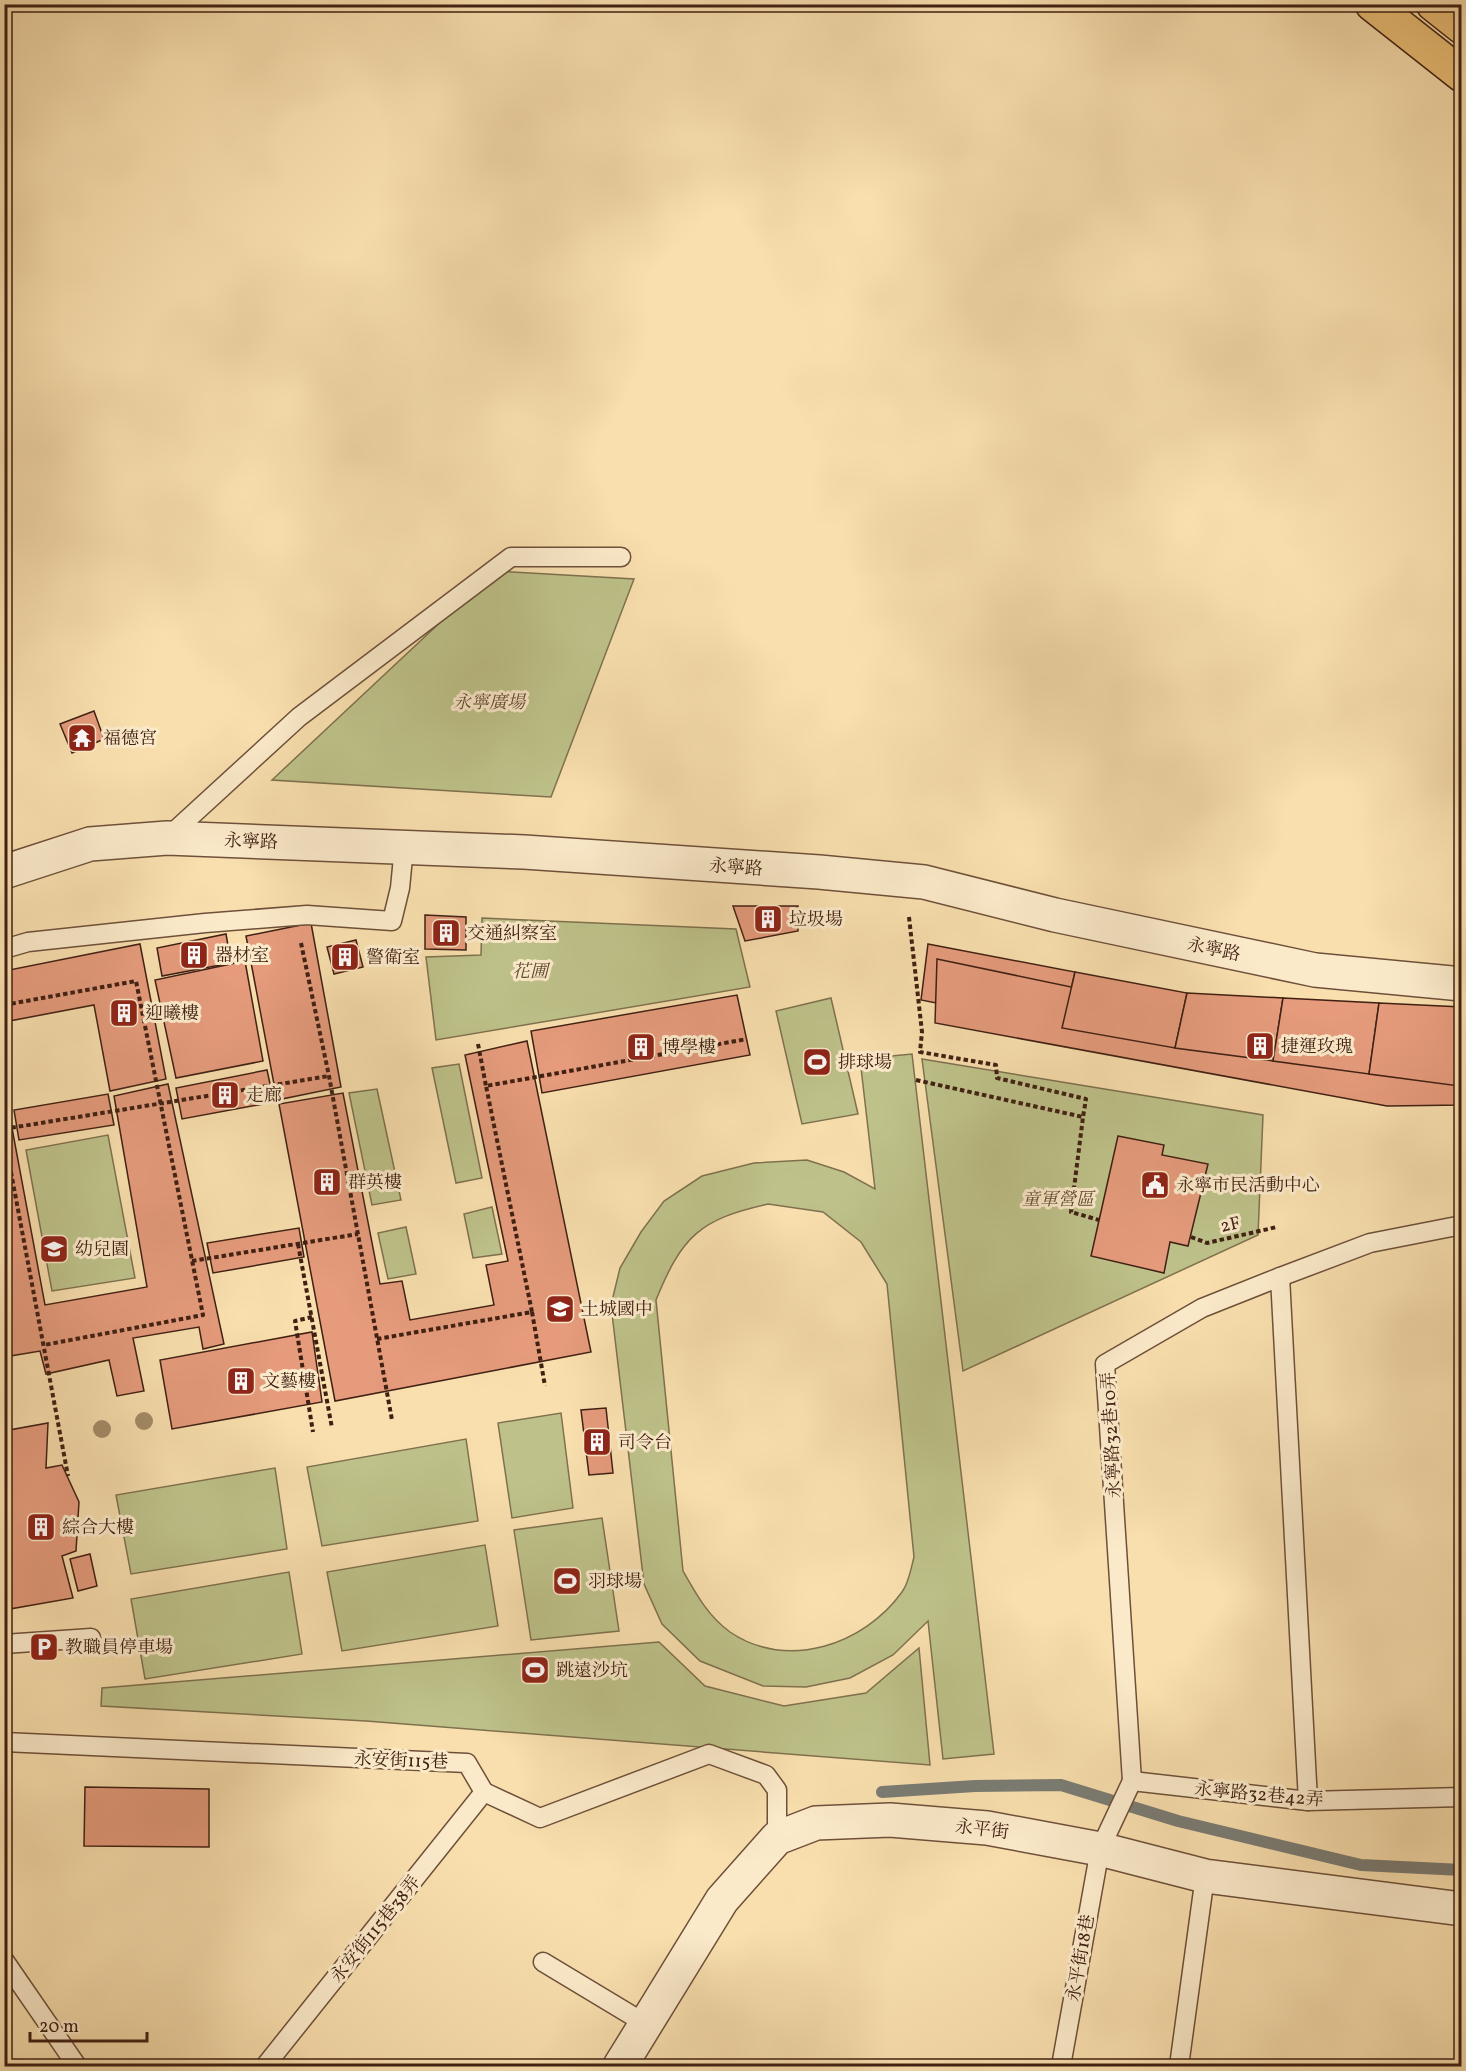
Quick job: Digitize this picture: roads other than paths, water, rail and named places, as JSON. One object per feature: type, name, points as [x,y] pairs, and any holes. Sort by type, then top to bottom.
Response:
[{"type":"highway","points":[[1372,4],[1461,75]]},
{"type":"highway","points":[[1433,4],[1461,27]]},
{"type":"street","name":"永寧路","points":[[4,872],[90,844],[166,838],[535,852],[905,880],[924,882],[1056,915],[1315,970],[1461,984]]},
{"type":"street","name":"永平街","points":[[620,2067],[722,1900],[777,1838],[816,1823],[890,1820],[987,1828],[1100,1849],[1205,1876],[1461,1909]]},
{"type":"lane","points":[[166,838],[299,717],[511,557],[621,556]]},
{"type":"lane","points":[[4,949],[40,941],[205,922],[307,915],[392,921],[400,888],[404,847]]},
{"type":"lane","name":"永寧路32巷10弄","points":[[1132,1781],[1105,1364],[1202,1308],[1280,1277],[1370,1243],[1461,1225]]},
{"type":"lane","points":[[1280,1277],[1308,1801]]},
{"type":"lane","points":[[4,1644],[91,1638]]},
{"type":"lane","name":"永安街115巷","points":[[4,1742],[467,1763],[484,1792]]},
{"type":"lane","points":[[484,1792],[540,1818],[709,1754],[766,1775],[777,1790],[777,1838]]},
{"type":"lane","points":[[1100,1849],[1132,1781]]},
{"type":"lane","name":"永寧路32巷42弄","points":[[1132,1781],[1308,1801],[1461,1797]]},
{"type":"lane","name":"永安街115巷38弄","points":[[266,2067],[484,1792]]},
{"type":"lane","name":"永平街18巷","points":[[1061,2067],[1100,1849]]},
{"type":"lane","points":[[1179,2067],[1205,1876]]},
{"type":"lane","points":[[4,1960],[77,2067]]},
{"type":"lane","points":[[543,1962],[646,2024]]},
{"type":"waterway","points":[[882,1792],[975,1786],[1061,1785],[1178,1821],[1361,1865],[1462,1870]]},
{"type":"place","name":"福德宮","points":[[82,738]]},
{"type":"place","name":"垃圾場","points":[[768,919]]},
{"type":"place","name":"交通糾察室","points":[[446,933]]},
{"type":"place","name":"器材室","points":[[194,955]]},
{"type":"place","name":"警衛室","points":[[345,957]]},
{"type":"place","name":"迎曦樓","points":[[124,1013]]},
{"type":"place","name":"捷運玫瑰","points":[[1260,1046]]},
{"type":"place","name":"博學樓","points":[[641,1047]]},
{"type":"place","name":"排球場","points":[[817,1062]]},
{"type":"place","name":"走廊","points":[[225,1095]]},
{"type":"place","name":"群英樓","points":[[327,1182]]},
{"type":"place","name":"永寧市民活動中心","points":[[1155,1185]]},
{"type":"place","name":"幼兒園","points":[[54,1249]]},
{"type":"place","name":"土城國中","points":[[560,1309]]},
{"type":"place","name":"文藝樓","points":[[241,1381]]},
{"type":"place","name":"司令台","points":[[597,1442]]},
{"type":"place","name":"綜合大樓","points":[[41,1527]]},
{"type":"place","name":"羽球場","points":[[567,1581]]},
{"type":"place","name":"教職員停車場","points":[[44,1647]]},
{"type":"place","name":"跳遠沙坑","points":[[535,1670]]},
{"type":"park label","name":"永寧廣場","points":[[489,702]]},
{"type":"park label","name":"花圃","points":[[530,971]]},
{"type":"park label","name":"童軍營區","points":[[1058,1199]]}]
